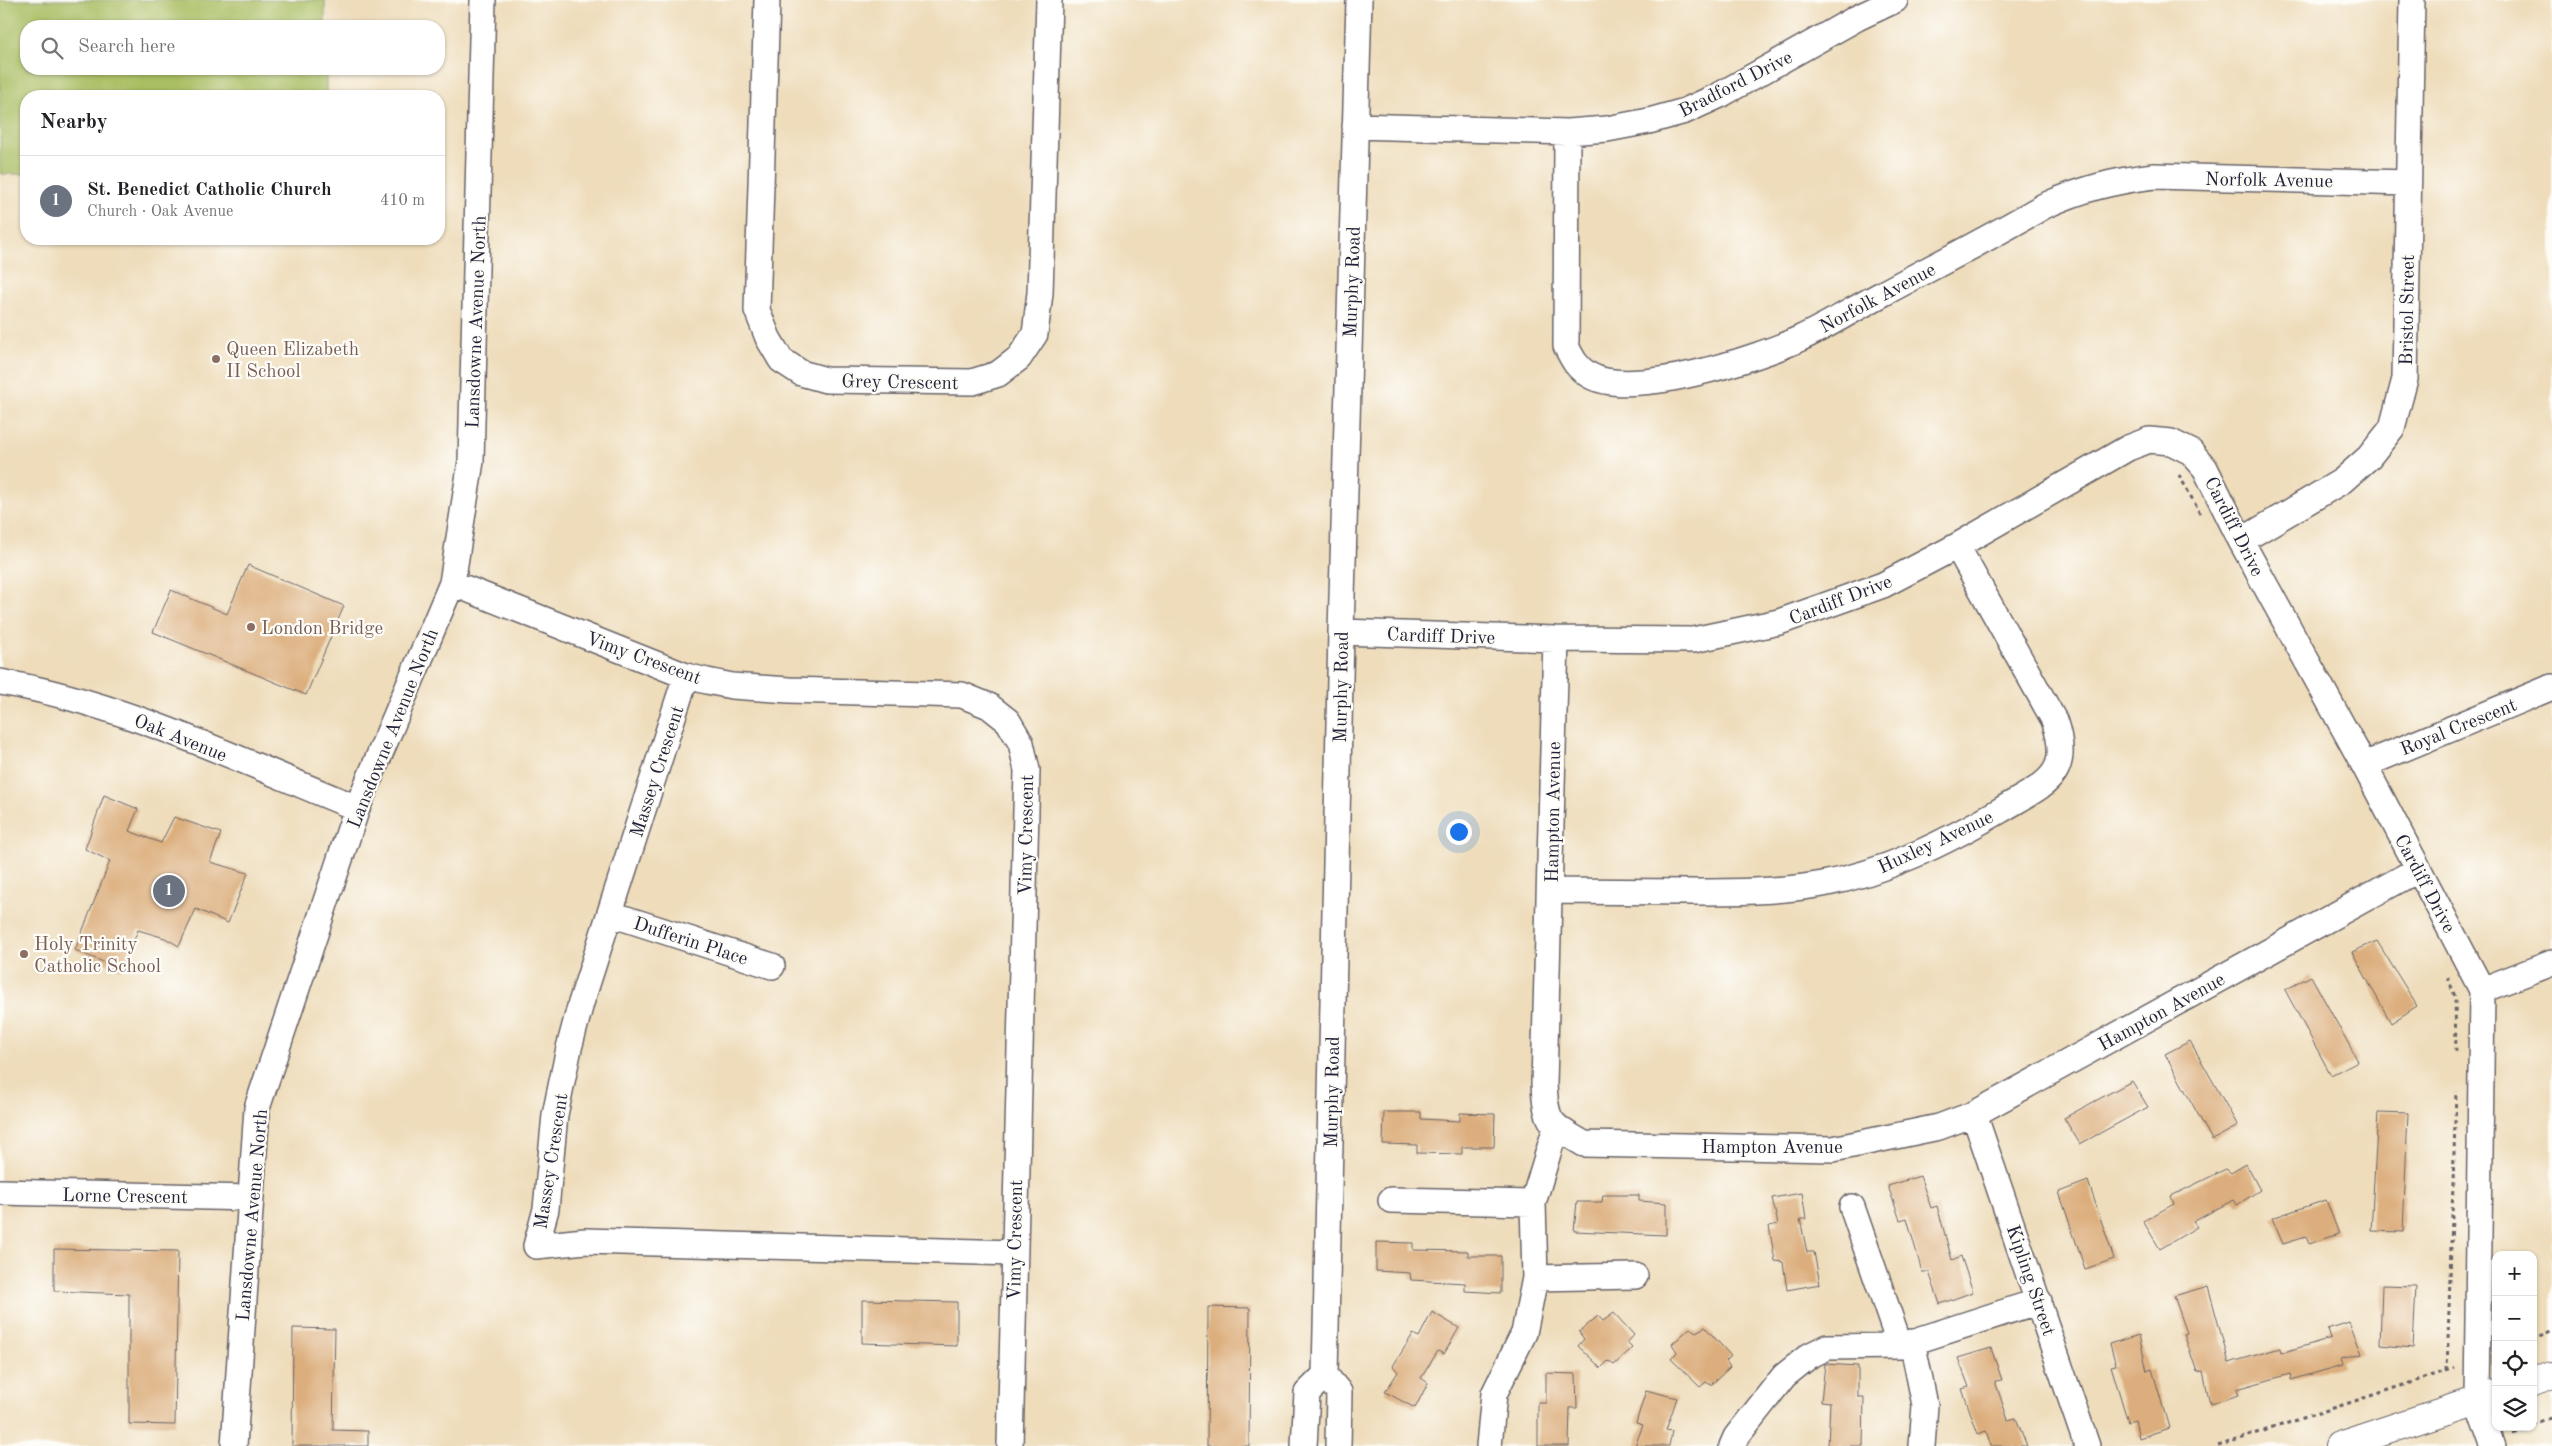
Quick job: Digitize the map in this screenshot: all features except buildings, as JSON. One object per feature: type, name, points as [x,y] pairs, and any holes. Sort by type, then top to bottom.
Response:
[{"type":"main road","points":[[2537,1381],[2552,1375]]},
{"type":"main road","points":[[2339,1446],[2486,1398]]},
{"type":"street","name":"Lansdowne Avenue North","points":[[234,1446],[257,1108],[357,808],[452,583],[471,462],[484,0]]},
{"type":"street","name":"Grey Crescent","points":[[767,0],[757,310],[768,338],[781,360],[801,373],[826,380],[972,382],[998,374],[1012,364],[1035,334],[1040,293],[1049,0]]},
{"type":"street","name":"Murphy Road","points":[[1325,1375],[1341,632],[1359,0]]},
{"type":"street","name":"Bradford Drive","points":[[1355,126],[1567,132],[1608,129],[1685,111],[1720,95],[1853,9],[1895,0]]},
{"type":"street","name":"Bristol Street","points":[[2241,541],[2342,481],[2369,457],[2392,428],[2405,379],[2412,0]]},
{"type":"street","name":"Norfolk Avenue","points":[[1567,132],[1566,346],[1575,364],[1590,376],[1615,383],[1640,382],[1690,374],[1758,355],[1801,338],[2044,206],[2076,192],[2116,180],[2154,176],[2408,183]]},
{"type":"street","name":"Cardiff Drive","points":[[1341,632],[1556,639],[1693,640],[1779,622],[1884,585],[1957,546],[2128,448],[2148,440],[2171,442],[2191,452],[2205,468],[2241,541],[2364,765],[2417,870],[2482,990],[2478,1361],[2486,1398],[2503,1439]]},
{"type":"street","name":"Huxley Avenue","points":[[1550,891],[1745,892],[1823,884],[1895,863],[1969,829],[2024,796],[2054,775],[2061,758],[2060,739],[2054,720],[1957,546]]},
{"type":"street","name":"Vimy Crescent","points":[[452,583],[686,676],[732,686],[789,690],[962,695],[989,706],[1008,721],[1021,743],[1027,770],[1010,1446]]},
{"type":"street","name":"Hampton Avenue","points":[[1556,639],[1544,1084],[1545,1111],[1556,1127],[1584,1144],[1833,1150],[1939,1127],[1974,1114],[2417,870]]},
{"type":"street","name":"Massey Crescent","points":[[686,676],[568,1048],[555,1115],[546,1209],[536,1246],[585,1241],[1014,1253]]},
{"type":"street","name":"Oak Avenue","points":[[0,682],[34,688],[128,715],[357,808]]},
{"type":"street","name":"Royal Crescent","points":[[2364,765],[2552,687]]},
{"type":"street","name":"Dufferin Place","points":[[611,914],[772,966]]},
{"type":"street","points":[[2482,990],[2552,963]]},
{"type":"street","name":"Kipling Street","points":[[1974,1114],[2087,1446]]},
{"type":"street","points":[[1489,1446],[1494,1394],[1524,1333],[1535,1278],[1533,1204],[1556,1127]]},
{"type":"street","name":"Lorne Crescent","points":[[0,1192],[250,1198]]},
{"type":"street","points":[[1392,1200],[1533,1204]]},
{"type":"street","points":[[1852,1207],[1906,1343],[1925,1405],[1922,1446]]},
{"type":"street","points":[[1535,1278],[1635,1276]]},
{"type":"street","points":[[1732,1446],[1736,1437],[1784,1376],[1809,1356],[1827,1346],[1906,1343],[2039,1301]]},
{"type":"street","points":[[1304,1446],[1306,1393],[1325,1375],[1339,1392],[1338,1446]]},
{"type":"path","points":[[2446,972],[2455,997],[2456,1056]]},
{"type":"path","points":[[2447,1371],[2456,1086]]},
{"type":"path","points":[[2537,1337],[2552,1331]]},
{"type":"path","points":[[2218,1446],[2478,1361]]},
{"type":"path","points":[[2537,1424],[2552,1419]]},
{"type":"path","points":[[2503,1439],[2518,1431]]},
{"type":"green space","points":[[0,0],[325,0],[325,20],[20,20],[20,75],[326,75],[326,90],[20,90],[20,174],[0,174]]},
{"type":"place","name":"Queen Elizabeth II School","points":[[216,359]]},
{"type":"place","name":"London Bridge","points":[[251,627]]},
{"type":"place","name":"St. Benedict Catholic Church","points":[[169,891]]},
{"type":"place","name":"Holy Trinity Catholic School","points":[[24,954]]}]
